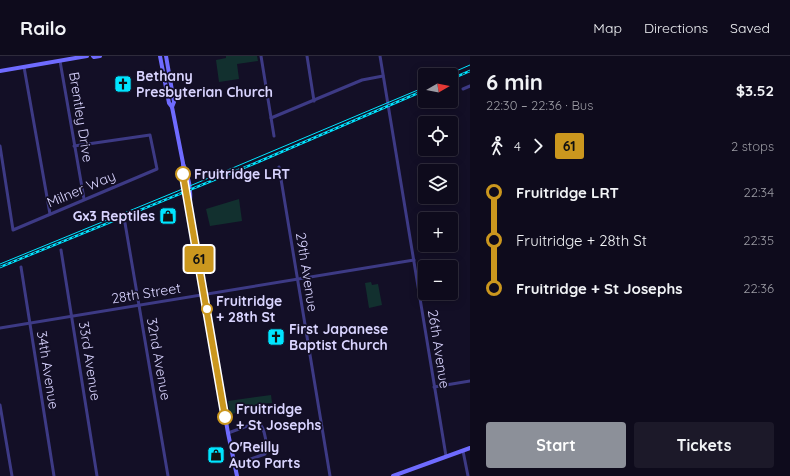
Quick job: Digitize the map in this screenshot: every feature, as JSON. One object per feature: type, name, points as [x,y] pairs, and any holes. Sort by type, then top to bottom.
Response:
[{"type":"main road","points":[[0,71],[87,56]]},
{"type":"main road","points":[[93,56],[100,56]]},
{"type":"main road","points":[[160,56],[169,103],[172,107],[236,476]]},
{"type":"main road","points":[[166,56],[174,102],[172,107]]},
{"type":"main road","points":[[393,476],[470,448]]},
{"type":"street","points":[[261,56],[274,136]]},
{"type":"street","points":[[307,56],[314,101]]},
{"type":"street","name":"26th Avenue","points":[[380,56],[446,456]]},
{"type":"street","name":"Brentley Drive","points":[[60,61],[84,199]]},
{"type":"street","points":[[24,67],[50,214]]},
{"type":"street","points":[[271,118],[362,80],[383,76]]},
{"type":"street","points":[[463,89],[470,86]]},
{"type":"street","name":"Milner Way","points":[[0,146],[14,230],[157,169],[150,135],[74,146]]},
{"type":"street","name":"29th Avenue","points":[[279,167],[330,476]]},
{"type":"street","name":"32nd Avenue","points":[[125,223],[168,476]]},
{"type":"street","name":"33rd Avenue","points":[[61,250],[97,476]]},
{"type":"street","name":"28th Street","points":[[0,328],[414,260]]},
{"type":"street","name":"34th Avenue","points":[[20,267],[54,476]]},
{"type":"street","points":[[434,387],[470,380]]},
{"type":"street","points":[[0,405],[12,476]]},
{"type":"street","points":[[228,433],[256,423],[260,423],[263,427],[267,450],[266,454],[234,465]]},
{"type":"street","points":[[463,450],[468,476]]},
{"type":"street","points":[[408,470],[410,476]]},
{"type":"green space","points":[[226,56],[257,56],[258,61],[237,64],[239,79],[219,82],[216,60],[226,58]]},
{"type":"green space","points":[[239,199],[242,221],[210,226],[206,209]]},
{"type":"green space","points":[[371,282],[372,285],[378,284],[382,305],[369,308],[365,283]]},
{"type":"green space","points":[[271,395],[272,403],[257,404],[230,415],[228,401]]},
{"type":"tram line","points":[[458,70],[470,65]]},
{"type":"tram line","points":[[0,264],[418,90]]},
{"type":"railway","points":[[458,76],[470,71]]},
{"type":"railway","points":[[0,267],[258,162],[418,93]]},
{"type":"bus line","name":"61","points":[[183,174],[225,417]]},
{"type":"place","name":"Bethany Presbyterian Church","points":[[123,84]]},
{"type":"place","name":"Fruitridge LRT","points":[[183,174]]},
{"type":"place","name":"Gx3 Reptiles","points":[[168,216]]},
{"type":"place","name":"Fruitridge + 28th St","points":[[207,309]]},
{"type":"place","name":"First Japanese Baptist Church","points":[[276,337]]},
{"type":"place","name":"Fruitridge + St Josephs","points":[[225,417]]},
{"type":"place","name":"O'Reilly Auto Parts","points":[[216,455]]}]
